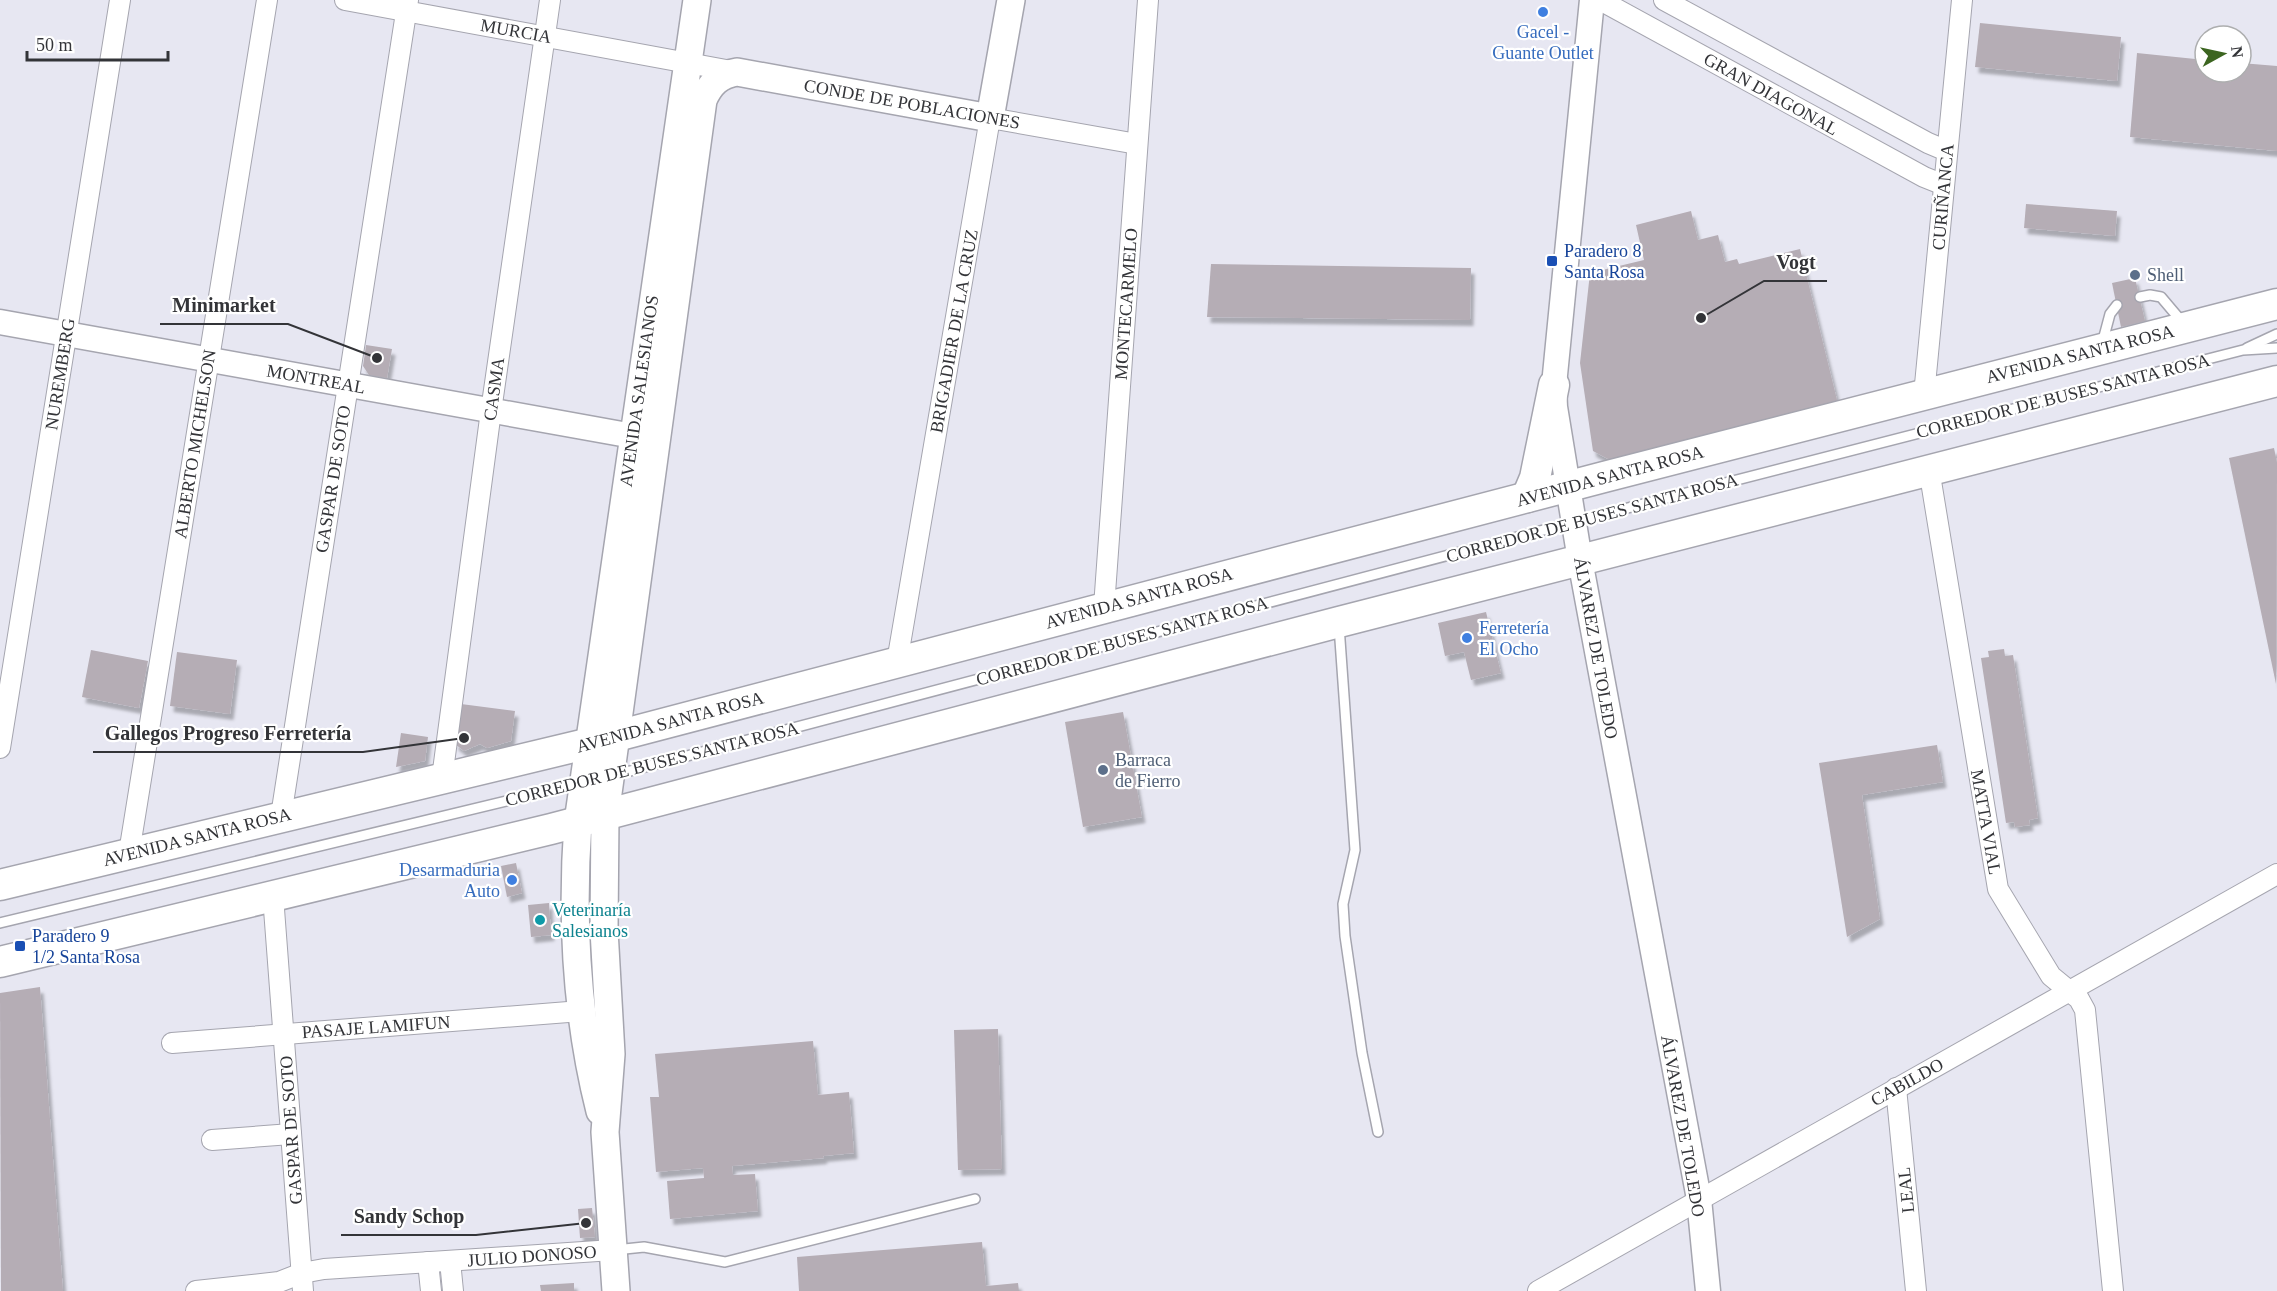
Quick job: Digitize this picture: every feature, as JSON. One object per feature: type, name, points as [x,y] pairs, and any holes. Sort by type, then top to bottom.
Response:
[{"type":"main road","name":"AVENIDA SALESIANOS","points":[[603,740],[633,436],[697,0]]},
{"type":"main road","name":"BRIGADIER DE LA CRUZ","points":[[990,118],[1011,0]]},
{"type":"main road","name":"AVENIDA SALESIANOS","points":[[591,819],[703,100],[711,85],[724,75],[736,72]]},
{"type":"main road","name":"CONDE DE POBLACIONES","points":[[736,72],[990,118]]},
{"type":"main road","name":"AVENIDA SANTA ROSA","points":[[0,885],[603,740],[1568,486],[2277,304]]},
{"type":"main road","points":[[0,962],[591,819],[1339,622],[2277,381]]},
{"type":"main road","points":[[1527,497],[1535,478],[1554,385]]},
{"type":"main road","points":[[591,819],[574,909],[581,1011],[593,1084],[605,1132]]},
{"type":"main road","points":[[591,819],[604,919],[611,1054],[605,1132],[616,1291]]},
{"type":"street","name":"NUREMBERG","points":[[0,748],[120,0]]},
{"type":"street","name":"ALBERTO MICHELSON","points":[[129,853],[267,0]]},
{"type":"street","name":"MURCIA","points":[[345,0],[407,6],[545,36],[687,62]]},
{"type":"street","name":"CASMA","points":[[442,778],[491,411],[550,0]]},
{"type":"street","name":"MONTECARMELO","points":[[1104,607],[1148,0]]},
{"type":"street","name":"ÁLVAREZ DE TOLEDO","points":[[1592,0],[1554,385],[1557,427],[1699,1199],[1708,1291]]},
{"type":"street","name":"GRAN DIAGONAL","points":[[1600,0],[1924,177],[1944,185]]},
{"type":"street","name":"GRAN DIAGONAL","points":[[1664,0],[1928,143],[1947,151]]},
{"type":"street","name":"CURIÑANCA","points":[[1924,395],[1962,0]]},
{"type":"street","name":"GASPAR DE SOTO","points":[[281,816],[407,6]]},
{"type":"street","name":"CONDE DE POBLACIONES","points":[[687,62],[736,72]]},
{"type":"street","name":"CONDE DE POBLACIONES","points":[[990,118],[1137,144]]},
{"type":"street","name":"BRIGADIER DE LA CRUZ","points":[[897,662],[990,118]]},
{"type":"street","name":"MONTREAL","points":[[0,322],[633,436]]},
{"type":"street","name":"MATTA VIAL","points":[[1929,469],[1998,888],[2051,976],[2079,999],[2085,1016],[2113,1291]]},
{"type":"street","name":"CABILDO","points":[[1538,1291],[2277,874]]},
{"type":"street","name":"GASPAR DE SOTO","points":[[273,896],[302,1282]]},
{"type":"street","name":"PASAJE LAMIFUN","points":[[172,1043],[581,1011]]},
{"type":"street","name":"LEAL","points":[[1896,1088],[1916,1291]]},
{"type":"street","points":[[212,1140],[291,1134]]},
{"type":"street","name":"JULIO DONOSO","points":[[196,1291],[279,1282],[302,1282],[324,1269],[613,1250]]},
{"type":"street","name":"JULIO DONOSO","points":[[450,1261],[453,1291]]},
{"type":"street","points":[[428,1262],[431,1291]]},
{"type":"lane","points":[[2140,297],[2156,295],[2165,299],[2187,327]]},
{"type":"lane","points":[[2101,349],[2110,314],[2117,305]]},
{"type":"lane","name":"CORREDOR DE BUSES SANTA ROSA","points":[[0,924],[597,779],[1574,522],[2243,350],[2277,334]]},
{"type":"lane","name":"CORREDOR DE BUSES SANTA ROSA","points":[[2243,350],[2277,348]]},
{"type":"lane","points":[[1339,622],[1355,850],[1343,904],[1345,936],[1362,1053],[1378,1131]]},
{"type":"lane","points":[[613,1250],[644,1247],[725,1262],[975,1199]]},
{"type":"building","points":[[1980,23],[2121,37],[2117,81],[1975,67]]},
{"type":"building","points":[[2137,53],[2193,59],[2193,84],[2253,84],[2253,64],[2277,66],[2277,151],[2130,137]]},
{"type":"building","points":[[2026,204],[2117,211],[2115,236],[2024,228]]},
{"type":"building","points":[[1691,211],[1698,240],[1718,235],[1725,262],[1737,259],[1739,264],[1800,249],[1838,404],[1610,460],[1593,451],[1580,363],[1590,273],[1644,260],[1636,225]]},
{"type":"building","points":[[1211,264],[1471,268],[1470,320],[1207,317]]},
{"type":"building","points":[[2135,278],[2145,321],[2121,327],[2112,283]]},
{"type":"building","points":[[366,345],[392,349],[387,378],[369,375],[363,366]]},
{"type":"building","points":[[2274,448],[2277,463],[2276,684],[2229,458]]},
{"type":"building","name":"Ferretería El Ocho","points":[[1486,612],[1501,673],[1471,680],[1464,652],[1445,656],[1438,623]]},
{"type":"building","points":[[2004,649],[2005,656],[2013,655],[2038,818],[2029,820],[2030,825],[2015,827],[2014,822],[2006,823],[1981,658],[1989,657],[1988,651]]},
{"type":"building","points":[[91,650],[148,661],[139,708],[82,697]]},
{"type":"building","points":[[177,652],[237,660],[230,714],[170,706]]},
{"type":"building","points":[[461,704],[515,711],[511,741],[487,748],[480,744],[464,751],[455,744]]},
{"type":"building","name":"Barraca de Fierro","points":[[1123,712],[1142,817],[1083,827],[1065,722]]},
{"type":"building","points":[[401,733],[428,737],[425,761],[396,767]]},
{"type":"building","points":[[1937,745],[1943,782],[1862,795],[1880,919],[1847,937],[1819,763]]},
{"type":"building","name":"Desarmaduria Auto","points":[[516,863],[522,893],[507,897],[501,866]]},
{"type":"building","name":"Veterinaría Salesianos","points":[[549,903],[551,935],[531,937],[528,905]]},
{"type":"building","points":[[40,987],[63,1291],[1,1291],[0,993]]},
{"type":"building","points":[[998,1029],[1002,1169],[958,1170],[954,1030]]},
{"type":"building","points":[[813,1041],[818,1095],[849,1092],[854,1153],[732,1166],[733,1175],[755,1174],[758,1211],[670,1219],[667,1181],[704,1178],[703,1168],[656,1172],[650,1097],[659,1097],[655,1054]]},
{"type":"building","points":[[592,1208],[595,1237],[580,1238],[578,1209]]},
{"type":"building","points":[[982,1242],[986,1286],[1018,1283],[1019,1291],[799,1291],[797,1257]]},
{"type":"building","points":[[574,1283],[574,1291],[541,1291],[540,1285]]},
{"type":"place","name":"Gacel - Guante Outlet","points":[[1543,12]]},
{"type":"place","name":"Paradero 8 Santa Rosa","points":[[1552,261]]},
{"type":"place","name":"Shell","points":[[2135,275]]},
{"type":"place","name":"Vogt","points":[[1701,318]]},
{"type":"place","name":"Minimarket","points":[[377,358]]},
{"type":"place","name":"Ferretería El Ocho","points":[[1467,638]]},
{"type":"place","name":"Gallegos Progreso Ferretería","points":[[464,738]]},
{"type":"place","name":"Barraca de Fierro","points":[[1103,770]]},
{"type":"place","name":"Desarmaduria Auto","points":[[512,880]]},
{"type":"place","name":"Veterinaría Salesianos","points":[[540,920]]},
{"type":"place","name":"Paradero 9 1/2 Santa Rosa","points":[[20,946]]},
{"type":"place","name":"Sandy Schop","points":[[586,1223]]}]
